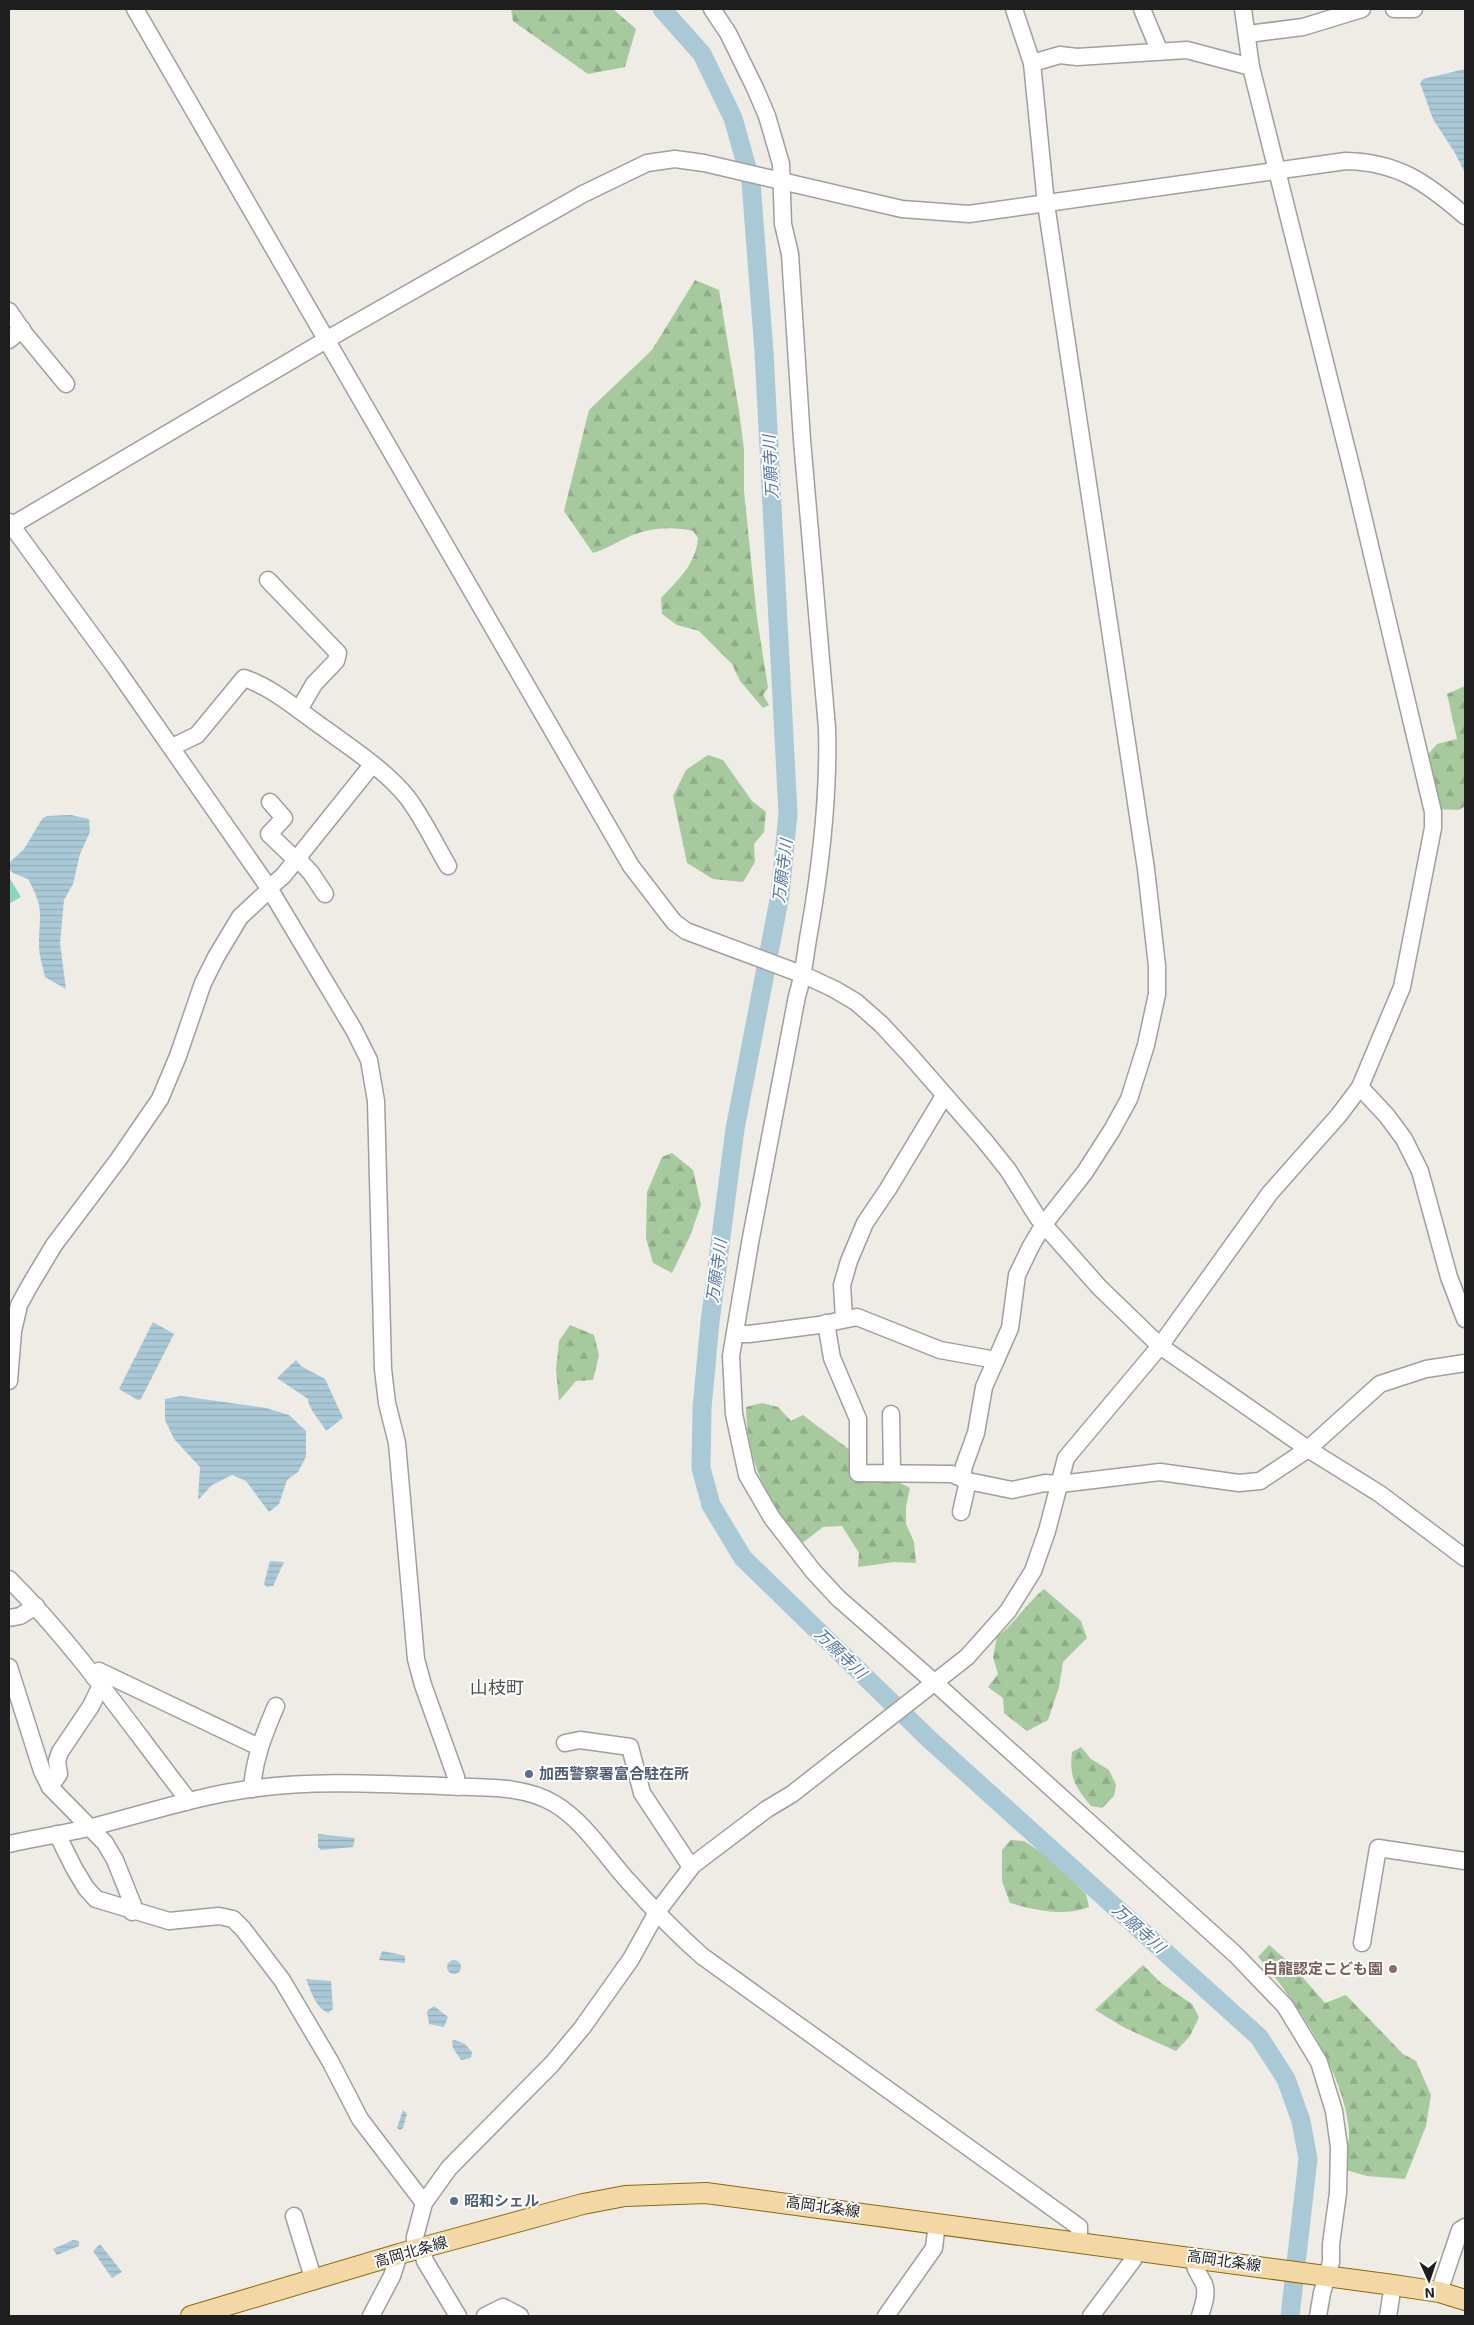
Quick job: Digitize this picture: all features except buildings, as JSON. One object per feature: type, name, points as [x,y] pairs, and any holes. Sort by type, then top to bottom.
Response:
[{"type":"main road","name":"高岡北条線","points":[[191,2316],[412,2251],[583,2204],[625,2196],[706,2193],[1325,2275],[1439,2292],[1465,2300]]},
{"type":"street","points":[[135,9],[632,866],[674,922],[686,931],[834,988],[856,1002],[903,1048],[1002,1162],[1044,1224],[1099,1287],[1160,1346],[1308,1449],[1380,1494],[1465,1558]]},
{"type":"street","points":[[712,9],[728,33],[767,116],[781,164],[778,179],[783,224],[790,254],[802,440],[827,728],[828,775],[814,910],[750,1243],[731,1356],[734,1414],[748,1476],[772,1518],[813,1571],[838,1598],[1236,1954],[1285,2006],[1319,2062],[1334,2111],[1340,2168],[1318,2316]]},
{"type":"street","points":[[961,1512],[965,1479],[964,1466],[976,1433],[984,1387],[1010,1328],[1017,1275],[1044,1224],[1084,1172],[1129,1099],[1146,1045],[1157,994],[1157,975],[1146,869],[1046,204],[1032,62],[1014,9]]},
{"type":"street","points":[[1142,9],[1159,50]]},
{"type":"street","points":[[370,2316],[392,2276],[412,2251],[424,2204],[449,2168],[552,2064],[582,2028],[631,1959],[657,1912],[691,1867],[767,1809],[792,1794],[967,1657],[1008,1611],[1033,1571],[1047,1531],[1066,1458],[1160,1346],[1270,1192],[1339,1115],[1360,1086],[1402,987],[1433,828],[1433,812],[1278,170],[1251,67],[1248,34],[1243,9]]},
{"type":"street","points":[[1248,34],[1303,27],[1362,9]]},
{"type":"street","points":[[1394,9],[1414,9]]},
{"type":"street","points":[[1032,62],[1060,54],[1078,57],[1159,50],[1187,50],[1251,67]]},
{"type":"street","points":[[457,1787],[456,1777],[423,1685],[416,1659],[397,1443],[387,1403],[383,1369],[376,1101],[369,1060],[354,1030],[270,888],[172,747],[10,525],[326,340],[611,180],[647,163],[675,160],[704,162],[902,209],[969,214],[1278,170],[1346,161],[1368,161],[1385,165],[1416,179],[1437,192],[1465,216]]},
{"type":"street","points":[[9,311],[24,333],[66,384]]},
{"type":"street","points":[[9,340],[22,329]]},
{"type":"street","points":[[268,580],[280,596],[338,653],[339,657],[311,688],[299,710]]},
{"type":"street","points":[[172,747],[198,735],[244,678],[252,681],[299,710],[344,742],[407,798],[448,866]]},
{"type":"street","points":[[9,1381],[13,1331],[20,1305],[54,1245],[118,1160],[160,1099],[178,1056],[203,983],[216,957],[240,917],[296,859],[372,766]]},
{"type":"street","points":[[270,802],[284,818],[269,834],[311,873],[325,894]]},
{"type":"street","points":[[1360,1086],[1387,1116],[1404,1139],[1420,1171],[1449,1277],[1465,1319]]},
{"type":"street","points":[[844,1318],[842,1285],[865,1223],[888,1189],[944,1096]]},
{"type":"street","points":[[735,1334],[749,1334],[857,1317],[940,1350],[996,1360]]},
{"type":"street","points":[[826,1323],[832,1358],[858,1419],[858,1473],[952,1474],[1012,1490],[1045,1483],[1060,1484],[1160,1472],[1239,1483],[1260,1481],[1308,1449],[1380,1384],[1426,1369],[1465,1363]]},
{"type":"street","points":[[891,1414],[892,1472]]},
{"type":"street","points":[[9,1579],[36,1606],[98,1681],[185,1796],[186,1802]]},
{"type":"street","points":[[9,1618],[20,1616],[36,1606]]},
{"type":"street","points":[[9,1668],[39,1763],[50,1787],[105,1843],[115,1860],[133,1905],[132,1912]]},
{"type":"street","points":[[50,1787],[59,1774],[57,1761],[60,1752],[91,1706],[99,1672],[259,1748]]},
{"type":"street","points":[[252,1789],[254,1768],[259,1748],[276,1706]]},
{"type":"street","points":[[565,1743],[580,1740],[630,1747],[642,1793],[691,1867]]},
{"type":"street","points":[[9,1844],[90,1827],[186,1802],[252,1789],[319,1783],[508,1789],[537,1796],[555,1804],[592,1836],[628,1881],[675,1932],[702,1956],[1079,2227],[1079,2242]]},
{"type":"street","points":[[57,1834],[78,1875],[96,1899],[132,1912],[170,1921],[219,1916],[233,1919],[243,1929],[282,1980],[330,2060],[360,2119],[424,2204]]},
{"type":"street","points":[[1362,1943],[1378,1848],[1465,1861]]},
{"type":"street","points":[[294,2216],[314,2281]]},
{"type":"street","points":[[886,2316],[934,2248],[937,2223]]},
{"type":"street","points":[[1439,2292],[1460,2230],[1465,2227]]},
{"type":"street","points":[[1092,2316],[1133,2260],[1136,2250]]},
{"type":"street","points":[[412,2251],[425,2261],[458,2316]]},
{"type":"street","points":[[1194,2258],[1194,2268],[1204,2285],[1205,2298],[1200,2316]]},
{"type":"street","points":[[1388,2316],[1393,2285]]},
{"type":"street","points":[[485,2316],[503,2307],[520,2316]]},
{"type":"green space","points":[[511,9],[613,9],[636,29],[625,67],[588,74],[513,21]]},
{"type":"green space","points":[[695,280],[719,290],[739,411],[744,449],[744,491],[757,618],[768,688],[763,695],[769,705],[763,708],[740,681],[732,664],[699,631],[677,625],[662,614],[661,598],[685,571],[694,556],[698,538],[693,531],[668,528],[651,530],[634,535],[593,553],[564,511],[589,410],[652,350]]},
{"type":"green space","points":[[1465,686],[1465,806],[1459,810],[1437,809],[1426,757],[1437,744],[1457,739],[1447,694]]},
{"type":"green space","points":[[708,755],[723,760],[752,801],[766,812],[764,832],[754,844],[755,862],[743,882],[713,879],[687,863],[673,796],[686,770]]},
{"type":"green space","points":[[9,877],[21,897],[9,904]]},
{"type":"green space","points":[[672,1153],[693,1170],[701,1205],[690,1236],[672,1273],[653,1263],[646,1238],[647,1192],[662,1157]]},
{"type":"green space","points":[[570,1325],[594,1335],[599,1355],[593,1380],[576,1381],[559,1401],[556,1370],[559,1341]]},
{"type":"green space","points":[[762,1403],[778,1407],[791,1421],[803,1415],[855,1454],[853,1477],[889,1477],[910,1488],[906,1507],[906,1524],[914,1542],[916,1563],[894,1562],[858,1567],[859,1553],[842,1526],[823,1527],[801,1544],[769,1496],[761,1480],[750,1446],[746,1407]]},
{"type":"green space","points":[[1044,1589],[1081,1621],[1087,1638],[1063,1662],[1059,1687],[1048,1720],[1027,1731],[1004,1713],[1003,1698],[988,1687],[998,1674],[993,1657],[997,1637]]},
{"type":"green space","points":[[1081,1747],[1091,1759],[1109,1770],[1116,1785],[1114,1796],[1102,1808],[1091,1806],[1074,1781],[1071,1768],[1072,1752]]},
{"type":"green space","points":[[1011,1840],[1024,1841],[1047,1856],[1086,1894],[1089,1907],[1070,1912],[1060,1912],[1039,1910],[1010,1903],[1002,1881],[1002,1850]]},
{"type":"green space","points":[[1269,1945],[1291,1964],[1325,2003],[1346,1995],[1403,2054],[1416,2061],[1431,2095],[1426,2126],[1405,2179],[1367,2176],[1342,2169],[1348,2145],[1349,2131],[1338,2085],[1328,2061],[1302,2015],[1273,1974],[1258,1957]]},
{"type":"green space","points":[[1143,1965],[1161,1983],[1192,2004],[1199,2017],[1190,2036],[1176,2051],[1125,2028],[1095,2010]]},
{"type":"water","points":[[1465,69],[1465,173],[1455,153],[1433,119],[1420,83],[1423,79]]},
{"type":"water","points":[[71,815],[89,819],[90,832],[80,854],[73,884],[64,900],[60,943],[66,989],[45,977],[39,950],[40,912],[37,898],[28,879],[13,873],[9,869],[9,863],[24,849],[42,819],[47,816]]},
{"type":"water","points":[[153,1322],[174,1334],[141,1399],[138,1400],[119,1389]]},
{"type":"water","points":[[296,1360],[301,1366],[325,1379],[343,1418],[326,1431],[312,1411],[308,1399],[277,1378]]},
{"type":"water","points":[[181,1396],[266,1408],[289,1415],[306,1431],[306,1457],[298,1472],[287,1480],[279,1504],[269,1512],[246,1481],[232,1475],[212,1485],[198,1500],[200,1467],[174,1439],[165,1420],[165,1399]]},
{"type":"water","points":[[270,1561],[284,1562],[273,1586],[267,1587],[264,1584]]},
{"type":"water","points":[[318,1834],[355,1838],[353,1847],[321,1850],[318,1847]]},
{"type":"water","points":[[382,1951],[405,1956],[405,1963],[379,1960]]},
{"type":"water","points":[[454,1960],[459,1962],[461,1967],[459,1972],[454,1974],[449,1972],[447,1967],[449,1962]]},
{"type":"water","points":[[306,1979],[331,1981],[333,2009],[328,2013],[317,2003]]},
{"type":"water","points":[[434,2006],[448,2017],[444,2027],[429,2024],[427,2011]]},
{"type":"water","points":[[455,2040],[465,2044],[472,2052],[471,2058],[461,2060],[453,2048],[452,2041]]},
{"type":"water","points":[[403,2110],[407,2114],[403,2128],[400,2130],[397,2128]]},
{"type":"water","points":[[73,2240],[79,2241],[79,2246],[57,2255],[53,2249]]},
{"type":"water","points":[[100,2244],[122,2272],[112,2278],[93,2251]]},
{"type":"waterway","name":"万願寺川","points":[[662,9],[702,54],[733,118],[751,182],[764,352],[788,814],[780,895],[735,1129],[710,1322],[702,1408],[701,1468],[711,1505],[743,1558],[929,1739],[1259,2037],[1286,2079],[1301,2121],[1308,2159],[1290,2316]]},
{"type":"place","name":"加西警察署富合駐在所","points":[[529,1774]]},
{"type":"place","name":"白龍認定こども園","points":[[1393,1969]]},
{"type":"place","name":"昭和シェル","points":[[454,2201]]},
{"type":"district","name":"山枝町","points":[[497,1688]]}]
